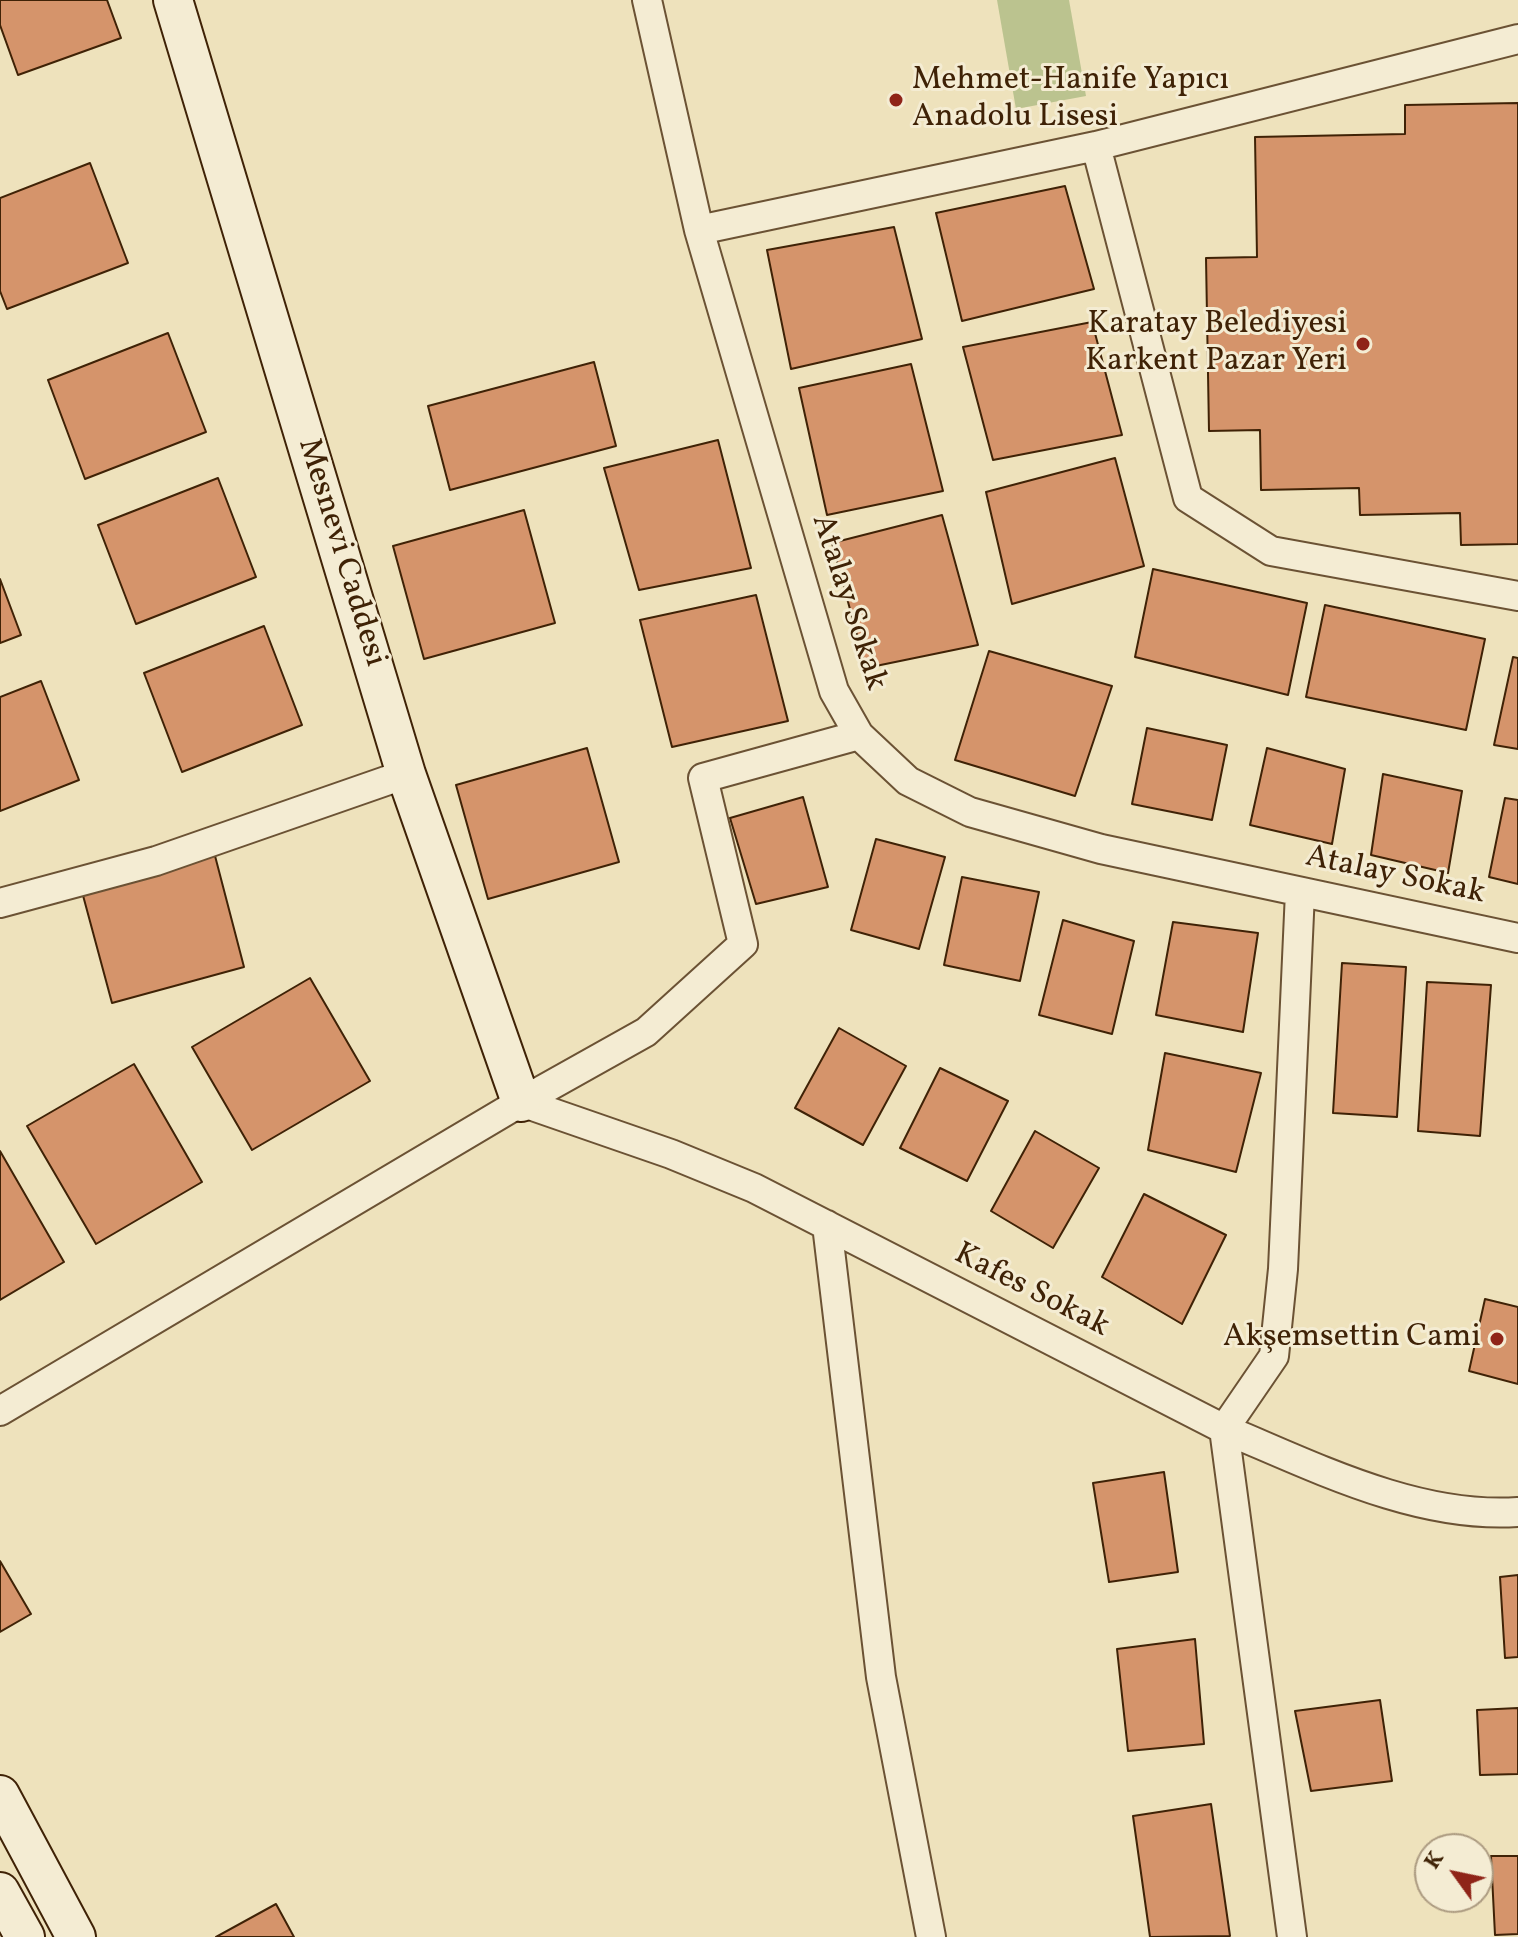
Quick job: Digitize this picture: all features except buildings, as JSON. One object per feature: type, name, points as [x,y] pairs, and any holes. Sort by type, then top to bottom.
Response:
[{"type":"street","name":"Mesnevi Caddesi","points":[[173,0],[406,774],[521,1102]]},
{"type":"street","name":"Atalay Sokak","points":[[647,0],[699,230],[834,691],[859,735],[908,781],[970,812],[1101,849],[1518,938]]},
{"type":"street","points":[[699,230],[1096,146],[1518,39]]},
{"type":"street","points":[[1096,146],[1188,498],[1271,551],[1518,596]]},
{"type":"street","points":[[0,1411],[521,1102],[646,1032],[743,944],[703,778],[859,735]]},
{"type":"street","points":[[0,903],[156,861],[406,774]]},
{"type":"street","points":[[1292,1937],[1224,1429],[1274,1356],[1283,1269],[1300,892]]},
{"type":"street","name":"Kafes Sokak","points":[[521,1102],[671,1154],[754,1188],[1224,1429],[1356,1482],[1425,1504],[1495,1514],[1518,1512]]},
{"type":"street","points":[[827,1225],[881,1677],[931,1937]]},
{"type":"street","points":[[0,1795],[76,1937]]},
{"type":"street","points":[[0,1892],[25,1937]]},
{"type":"green space","points":[[997,0],[1069,0],[1086,96],[1016,109]]},
{"type":"place","name":"Mehmet-Hanife Yapıcı Anadolu Lisesi","points":[[896,100]]},
{"type":"place","name":"Karatay Belediyesi Karkent Pazar Yeri","points":[[1363,344]]},
{"type":"place","name":"Akşemsettin Cami","points":[[1497,1339]]}]
